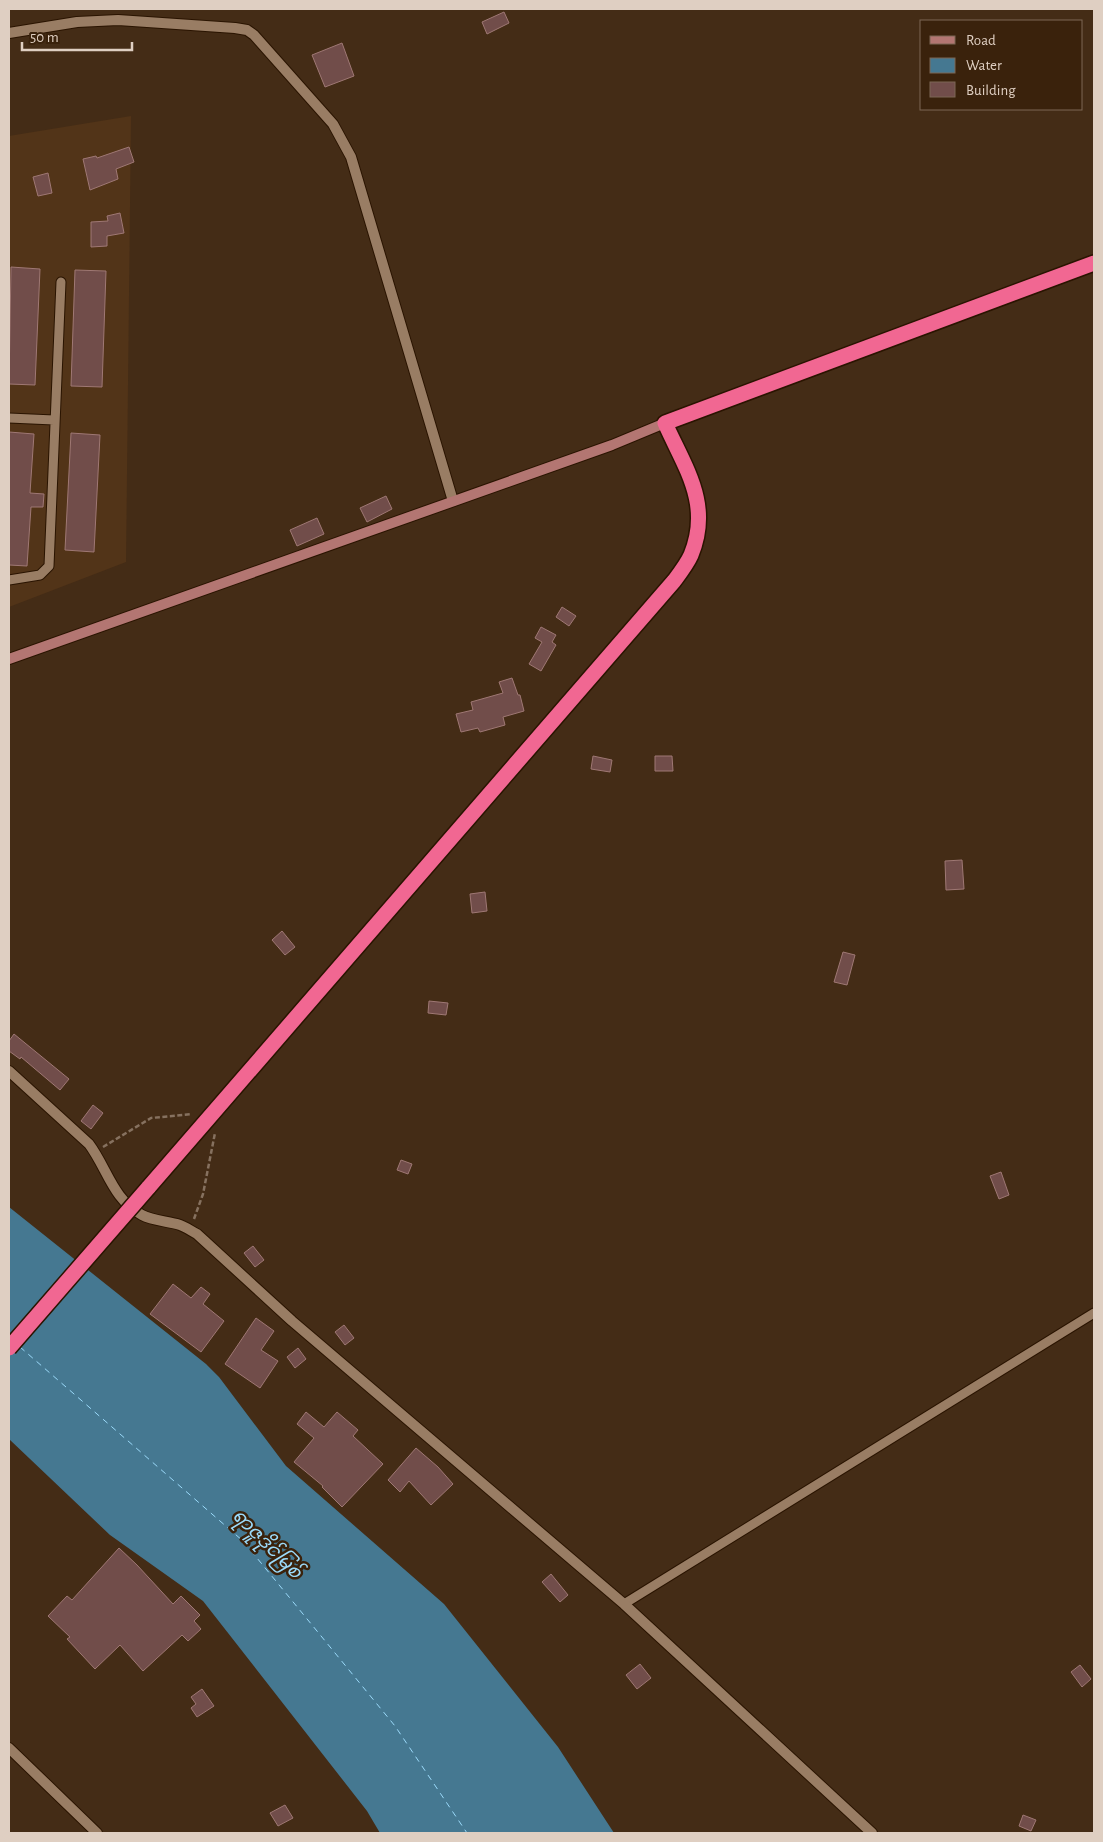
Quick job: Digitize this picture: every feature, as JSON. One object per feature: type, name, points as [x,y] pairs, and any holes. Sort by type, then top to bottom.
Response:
[{"type":"highway","points":[[9,1348],[674,582],[691,555],[699,515],[696,490],[665,423],[1094,263]]},
{"type":"main road","points":[[9,659],[612,445],[665,423]]},
{"type":"street","points":[[9,33],[78,22],[118,20],[235,28],[247,30],[254,35],[333,124],[350,157],[452,501]]},
{"type":"street","points":[[9,1071],[89,1144],[100,1158],[120,1198],[142,1215],[180,1225],[197,1234],[292,1321],[624,1604],[872,1833]]},
{"type":"street","points":[[9,1748],[97,1833]]},
{"type":"lane","points":[[9,580],[40,575],[49,566],[61,282]]},
{"type":"lane","points":[[9,418],[54,420]]},
{"type":"lane","points":[[624,1604],[1094,1313]]},
{"type":"path","points":[[95,1152],[151,1118],[200,1113],[211,1115],[215,1132],[214,1147],[203,1194],[190,1230]]},
{"type":"shaded area","points":[[131,116],[126,562],[9,607],[9,136]]},
{"type":"water","name":"ရာဇူဒိုင်မြစ်","points":[[9,1207],[206,1364],[219,1377],[286,1466],[444,1604],[558,1747],[614,1833],[380,1833],[367,1811],[203,1601],[110,1535],[9,1439]]},
{"type":"building","points":[[504,12],[509,23],[487,34],[482,22]]},
{"type":"building","points":[[342,43],[354,76],[325,87],[312,55]]},
{"type":"building","points":[[129,147],[134,162],[116,169],[118,179],[90,190],[83,159],[96,156],[97,158]]},
{"type":"building","points":[[48,173],[52,193],[38,196],[33,177]]},
{"type":"building","points":[[120,213],[124,233],[107,236],[107,246],[91,247],[91,222],[108,221],[107,216]]},
{"type":"building","points":[[11,267],[40,269],[35,385],[9,384]]},
{"type":"building","points":[[75,270],[106,271],[102,387],[71,386]]},
{"type":"building","points":[[9,432],[34,434],[30,493],[44,494],[43,507],[31,507],[27,566],[9,565]]},
{"type":"building","points":[[71,433],[100,435],[94,552],[65,550]]},
{"type":"building","points":[[386,496],[392,509],[367,522],[360,508]]},
{"type":"building","points":[[317,518],[324,534],[297,546],[290,530]]},
{"type":"building","points":[[562,607],[576,616],[569,626],[556,617]]},
{"type":"building","points":[[541,627],[556,635],[552,642],[556,645],[541,671],[529,664],[542,642],[535,638]]},
{"type":"building","points":[[512,678],[518,695],[520,695],[524,711],[503,717],[505,725],[480,732],[478,728],[461,732],[456,714],[473,710],[471,702],[503,693],[499,682]]},
{"type":"building","points":[[593,756],[612,760],[610,772],[591,769]]},
{"type":"building","points":[[655,756],[672,756],[673,771],[655,771]]},
{"type":"building","points":[[962,860],[964,889],[946,890],[945,861]]},
{"type":"building","points":[[485,892],[487,911],[472,913],[470,894]]},
{"type":"building","points":[[282,931],[295,947],[285,955],[272,940]]},
{"type":"building","points":[[843,952],[855,955],[847,985],[834,982]]},
{"type":"building","points":[[429,1001],[448,1003],[446,1015],[428,1013]]},
{"type":"building","points":[[14,1034],[69,1079],[60,1090],[21,1057],[20,1059],[9,1051],[9,1041]]},
{"type":"building","points":[[93,1105],[103,1113],[91,1129],[81,1121]]},
{"type":"building","points":[[401,1160],[412,1164],[408,1174],[397,1170]]},
{"type":"building","points":[[1001,1172],[1009,1195],[999,1199],[990,1176]]},
{"type":"building","points":[[253,1246],[264,1260],[255,1267],[244,1253]]},
{"type":"building","points":[[173,1284],[191,1298],[201,1287],[210,1294],[203,1304],[224,1321],[201,1352],[150,1314]]},
{"type":"building","points":[[256,1318],[274,1331],[261,1350],[278,1361],[260,1388],[225,1364]]},
{"type":"building","points":[[344,1325],[354,1338],[345,1345],[335,1332]]},
{"type":"building","points":[[298,1348],[306,1359],[295,1368],[287,1357]]},
{"type":"building","points":[[306,1412],[324,1427],[337,1412],[358,1430],[353,1436],[383,1464],[342,1507],[323,1486],[294,1462],[314,1438],[297,1424]]},
{"type":"building","points":[[416,1448],[438,1467],[453,1484],[431,1505],[409,1481],[400,1492],[388,1480]]},
{"type":"building","points":[[119,1548],[173,1604],[181,1596],[200,1615],[194,1621],[201,1629],[188,1641],[182,1635],[143,1671],[120,1645],[95,1669],[67,1639],[70,1637],[48,1616],[67,1596],[72,1600]]},
{"type":"building","points":[[551,1574],[568,1595],[560,1602],[542,1582]]},
{"type":"building","points":[[640,1664],[651,1678],[637,1689],[626,1675]]},
{"type":"building","points":[[1080,1665],[1091,1679],[1082,1687],[1071,1672]]},
{"type":"building","points":[[202,1689],[214,1706],[197,1717],[191,1708],[196,1704],[191,1697]]},
{"type":"building","points":[[285,1805],[293,1818],[278,1826],[270,1813]]},
{"type":"building","points":[[1023,1815],[1036,1820],[1031,1831],[1019,1826]]},
{"type":"ferry route","points":[[20,1347],[243,1541],[395,1726],[467,1833]]}]
